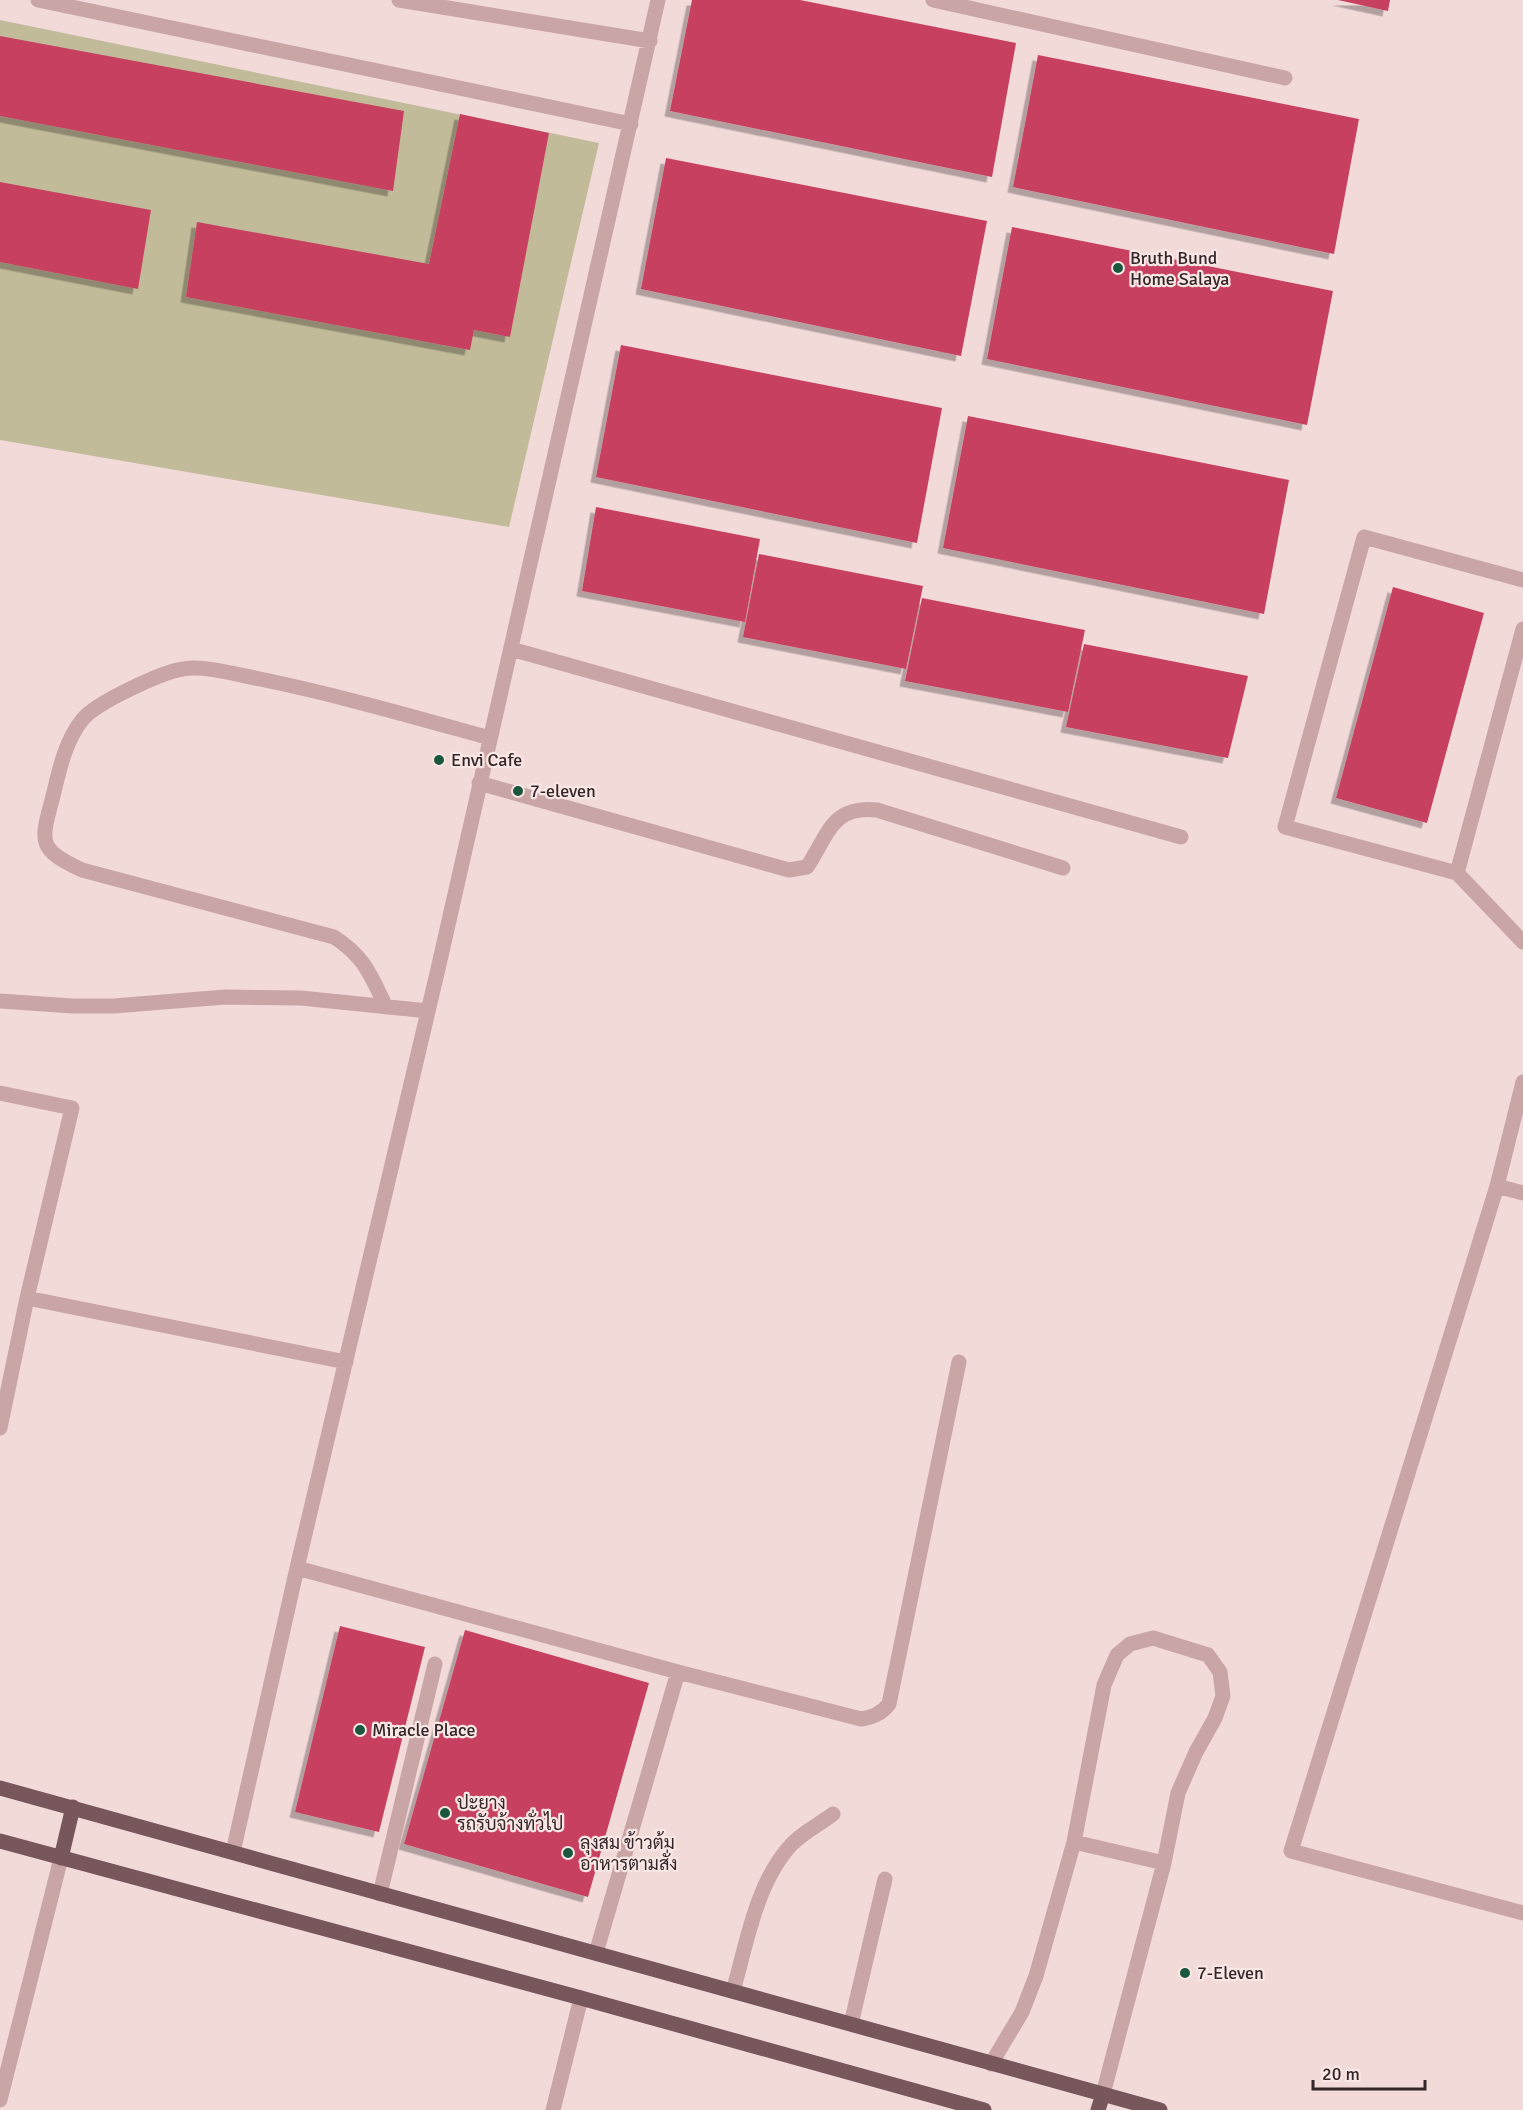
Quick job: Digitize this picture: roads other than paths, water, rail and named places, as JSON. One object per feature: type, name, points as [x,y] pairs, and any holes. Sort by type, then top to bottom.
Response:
[{"type":"main road","points":[[0,1788],[1160,2110]]},
{"type":"main road","points":[[61,1858],[72,1807]]},
{"type":"main road","points":[[0,1841],[984,2110]]},
{"type":"main road","points":[[1098,2110],[1103,2094]]},
{"type":"street","points":[[38,0],[631,124]]},
{"type":"street","points":[[399,0],[650,41]]},
{"type":"street","points":[[233,1852],[297,1568],[428,1011],[658,0]]},
{"type":"street","points":[[933,0],[1285,78]]},
{"type":"street","points":[[1523,580],[1364,537],[1285,827],[1457,873],[1523,942]]},
{"type":"street","points":[[1457,873],[1523,629]]},
{"type":"street","points":[[511,649],[1181,837]]},
{"type":"street","points":[[386,1007],[364,963],[350,947],[334,937],[82,870],[61,860],[46,847],[44,830],[68,742],[83,718],[101,705],[138,686],[184,669],[216,670],[319,692],[490,738]]},
{"type":"street","points":[[480,783],[789,870],[807,867],[823,836],[846,813],[861,808],[877,810],[1063,868]]},
{"type":"street","points":[[0,1001],[72,1006],[114,1006],[225,997],[301,998],[428,1011]]},
{"type":"street","points":[[1523,1082],[1497,1186],[1291,1851],[1523,1913]]},
{"type":"street","points":[[0,1093],[72,1108],[27,1298],[0,1428]]},
{"type":"street","points":[[1497,1186],[1523,1193]]},
{"type":"street","points":[[27,1298],[346,1362]]},
{"type":"street","points":[[297,1568],[678,1672],[861,1719],[873,1717],[883,1712],[889,1704],[959,1362]]},
{"type":"street","points":[[991,2064],[1022,2012],[1036,1976],[1074,1842],[1104,1685],[1117,1655],[1130,1644],[1153,1638],[1208,1655],[1220,1672],[1223,1696],[1215,1718],[1196,1752],[1178,1793],[1164,1863],[1103,2094]]},
{"type":"street","points":[[380,1894],[435,1664]]},
{"type":"street","points":[[596,1953],[678,1672]]},
{"type":"street","points":[[733,1991],[758,1906],[771,1873],[792,1844],[833,1814]]},
{"type":"street","points":[[1074,1842],[1164,1863]]},
{"type":"street","points":[[0,2100],[61,1858]]},
{"type":"street","points":[[851,2024],[885,1879]]},
{"type":"street","points":[[553,2110],[580,1998]]},
{"type":"place","name":"Bruth Bund Home Salaya","points":[[1118,268]]},
{"type":"place","name":"Envi Cafe","points":[[439,760]]},
{"type":"place","name":"7-eleven","points":[[518,791]]},
{"type":"place","name":"Miracle Place","points":[[360,1730]]},
{"type":"place","name":"ปะยาง รถรับจ้างทั่วไป","points":[[445,1813]]},
{"type":"place","name":"ลุงสม ข้าวต้ม อาหารตามสั่ง","points":[[568,1853]]},
{"type":"place","name":"7-Eleven","points":[[1185,1973]]}]
